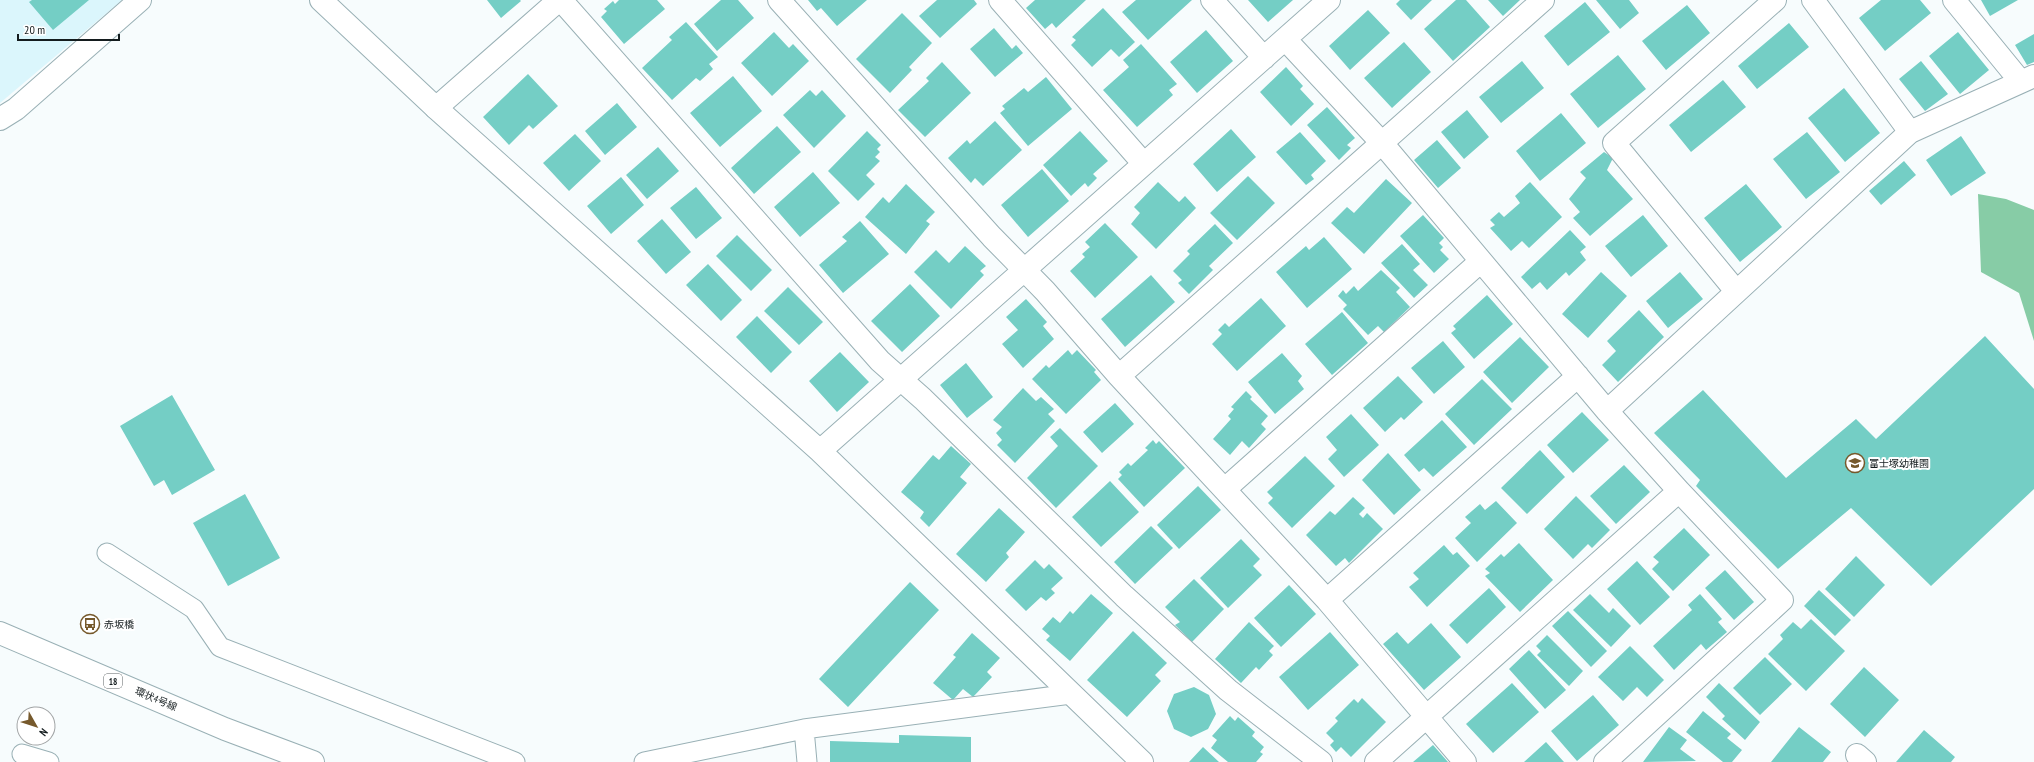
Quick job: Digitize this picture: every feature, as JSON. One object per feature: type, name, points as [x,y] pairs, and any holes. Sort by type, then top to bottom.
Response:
[{"type":"street","points":[[0,119],[16,109],[140,0]]},
{"type":"street","points":[[321,0],[436,108],[820,452],[1142,762]]},
{"type":"street","points":[[436,108],[560,0],[880,361],[923,399],[1124,596],[1228,690],[1321,762]]},
{"type":"street","points":[[779,0],[992,237],[1045,291],[1119,376],[1326,600],[1465,762]]},
{"type":"street","points":[[1000,0],[1144,164]]},
{"type":"street","points":[[1212,0],[1264,58]]},
{"type":"street","points":[[820,452],[1329,0]]},
{"type":"street","points":[[1119,376],[1543,0]]},
{"type":"street","points":[[1736,291],[1614,143],[1775,0]]},
{"type":"street","points":[[1813,0],[1910,132]]},
{"type":"street","points":[[1607,411],[1910,132],[2027,79],[1954,0]]},
{"type":"street","points":[[1285,39],[1382,143],[1607,411],[1679,491],[1782,600],[1606,762]]},
{"type":"street","points":[[1225,489],[1481,261]]},
{"type":"street","points":[[1326,600],[1578,376]]},
{"type":"street","points":[[1376,762],[1679,491]]},
{"type":"street","name":"環状4号線","points":[[0,633],[225,729],[313,762]]},
{"type":"lane","points":[[107,553],[194,609],[220,647],[515,762]]},
{"type":"lane","points":[[644,762],[804,729],[1071,694]]},
{"type":"lane","points":[[804,729],[807,762]]},
{"type":"lane","points":[[22,754],[49,762]]},
{"type":"shaded area","points":[[0,0],[122,0],[0,103]]},
{"type":"green space","points":[[1978,194],[2006,199],[2034,210],[2034,341],[2019,293],[1981,272]]},
{"type":"building","points":[[32,0],[89,0],[53,30],[29,2]]},
{"type":"building","points":[[487,0],[520,0],[521,1],[501,18]]},
{"type":"building","points":[[619,0],[657,0],[665,9],[624,44],[601,17],[607,11],[604,9],[613,1],[615,4]]},
{"type":"building","points":[[721,0],[738,0],[754,18],[717,51],[694,24]]},
{"type":"building","points":[[808,0],[867,0],[837,26],[821,8],[817,11]]},
{"type":"building","points":[[937,0],[974,0],[977,4],[940,38],[919,16]]},
{"type":"building","points":[[1035,0],[1086,0],[1056,28],[1052,23],[1045,29],[1026,8]]},
{"type":"building","points":[[1136,0],[1192,0],[1148,40],[1122,12]]},
{"type":"building","points":[[1248,0],[1293,0],[1268,22]]},
{"type":"building","points":[[1400,0],[1432,0],[1411,20],[1396,4]]},
{"type":"building","points":[[1456,0],[1466,0],[1490,27],[1453,61],[1424,29]]},
{"type":"building","points":[[1488,0],[1520,0],[1503,16]]},
{"type":"building","points":[[1596,0],[1629,0],[1639,13],[1620,29]]},
{"type":"building","points":[[1881,0],[1920,0],[1931,13],[1885,51],[1859,18]]},
{"type":"building","points":[[1981,0],[2018,0],[1990,16]]},
{"type":"building","points":[[1585,2],[1610,32],[1568,66],[1544,36]]},
{"type":"building","points":[[1687,5],[1710,33],[1666,70],[1642,41]]},
{"type":"building","points":[[1103,8],[1135,42],[1119,57],[1111,49],[1092,67],[1071,45],[1076,40],[1072,37]]},
{"type":"building","points":[[1368,10],[1390,33],[1350,70],[1329,46]]},
{"type":"building","points":[[902,13],[932,43],[909,67],[912,70],[890,93],[856,59]]},
{"type":"building","points":[[686,22],[718,57],[709,64],[713,69],[700,81],[696,78],[672,100],[642,68],[672,40],[669,37]]},
{"type":"building","points":[[1789,23],[1809,47],[1757,89],[1738,66]]},
{"type":"building","points":[[994,28],[1012,49],[1016,45],[1023,53],[995,77],[970,49]]},
{"type":"building","points":[[1206,30],[1233,61],[1197,93],[1170,62]]},
{"type":"building","points":[[774,32],[789,48],[793,44],[809,61],[772,96],[741,63]]},
{"type":"building","points":[[1958,32],[1989,70],[1960,94],[1929,56]]},
{"type":"building","points":[[2034,34],[2034,62],[2027,65],[2015,45]]},
{"type":"building","points":[[1404,42],[1431,72],[1392,108],[1364,78]]},
{"type":"building","points":[[1141,44],[1177,84],[1169,90],[1173,95],[1137,127],[1103,90],[1129,67],[1123,60]]},
{"type":"building","points":[[1618,55],[1646,89],[1598,128],[1570,94]]},
{"type":"building","points":[[1522,61],[1544,88],[1501,123],[1479,97]]},
{"type":"building","points":[[1921,61],[1948,94],[1925,111],[1899,79]]},
{"type":"building","points":[[942,62],[971,93],[925,137],[898,110],[929,81],[926,78]]},
{"type":"building","points":[[1286,67],[1303,86],[1300,89],[1314,104],[1291,126],[1260,92]]},
{"type":"building","points":[[528,74],[558,106],[533,129],[529,125],[509,145],[483,117]]},
{"type":"building","points":[[733,76],[762,111],[720,147],[690,113]]},
{"type":"building","points":[[1046,77],[1072,109],[1028,146],[1000,113],[1005,109],[1002,106],[1024,88],[1028,92]]},
{"type":"building","points":[[1723,80],[1746,107],[1691,152],[1669,125]]},
{"type":"building","points":[[1844,88],[1880,133],[1845,162],[1808,118]]},
{"type":"building","points":[[810,90],[816,96],[822,90],[846,116],[814,148],[783,115]]},
{"type":"building","points":[[617,103],[637,127],[605,155],[585,131]]},
{"type":"building","points":[[1327,107],[1355,138],[1347,145],[1351,148],[1339,160],[1307,125]]},
{"type":"building","points":[[1467,110],[1489,137],[1464,159],[1441,132]]},
{"type":"building","points":[[1561,113],[1586,143],[1540,181],[1516,151]]},
{"type":"building","points":[[995,121],[1022,150],[983,186],[975,178],[971,183],[948,158],[967,140],[970,144]]},
{"type":"building","points":[[777,126],[801,152],[754,194],[731,168]]},
{"type":"building","points":[[1231,129],[1256,157],[1217,192],[1193,164]]},
{"type":"building","points":[[867,131],[881,145],[877,149],[880,152],[875,157],[880,161],[866,175],[875,184],[858,201],[828,171]]},
{"type":"building","points":[[1080,131],[1108,161],[1093,174],[1097,178],[1088,187],[1085,183],[1071,196],[1043,165]]},
{"type":"building","points":[[1300,132],[1326,161],[1311,175],[1314,179],[1306,185],[1276,152]]},
{"type":"building","points":[[1807,132],[1840,172],[1806,199],[1773,159]]},
{"type":"building","points":[[575,134],[601,161],[569,191],[543,163]]},
{"type":"building","points":[[1961,136],[1986,173],[1951,196],[1926,160]]},
{"type":"building","points":[[1437,140],[1461,168],[1438,188],[1414,160]]},
{"type":"building","points":[[658,147],[679,171],[647,199],[626,175]]},
{"type":"building","points":[[1604,152],[1613,158],[1607,170],[1633,199],[1590,236],[1573,218],[1580,212],[1569,199],[1586,178],[1580,172]]},
{"type":"building","points":[[1904,161],[1916,175],[1881,205],[1869,191]]},
{"type":"building","points":[[1042,169],[1069,201],[1028,237],[1001,205]]},
{"type":"building","points":[[813,172],[840,203],[800,237],[774,207]]},
{"type":"building","points":[[1248,176],[1275,203],[1237,240],[1210,213]]},
{"type":"building","points":[[621,177],[644,205],[611,234],[587,206]]},
{"type":"building","points":[[1386,179],[1412,203],[1364,254],[1331,223],[1347,207],[1354,213]]},
{"type":"building","points":[[1158,182],[1179,202],[1185,196],[1196,208],[1156,249],[1131,224],[1140,213],[1134,207]]},
{"type":"building","points":[[1530,182],[1562,217],[1529,248],[1522,241],[1511,251],[1490,228],[1495,225],[1490,220],[1499,212],[1504,217],[1520,203],[1515,196]]},
{"type":"building","points":[[906,184],[935,212],[926,221],[930,224],[906,254],[865,217],[883,197],[889,203]]},
{"type":"building","points":[[1746,184],[1782,227],[1740,262],[1704,218]]},
{"type":"building","points":[[696,187],[722,218],[696,239],[670,208]]},
{"type":"building","points":[[1423,215],[1444,238],[1439,243],[1443,247],[1440,250],[1449,259],[1434,273],[1400,236]]},
{"type":"building","points":[[1643,215],[1668,246],[1631,277],[1605,246]]},
{"type":"building","points":[[662,219],[691,252],[666,274],[637,241]]},
{"type":"building","points":[[860,221],[889,254],[843,293],[819,265],[847,241],[842,237]]},
{"type":"building","points":[[1105,223],[1138,257],[1095,298],[1070,271],[1085,257],[1082,254],[1090,247],[1085,242]]},
{"type":"building","points":[[1215,224],[1233,243],[1209,266],[1213,270],[1189,294],[1178,283],[1182,280],[1173,271],[1190,254],[1187,251]]},
{"type":"building","points":[[1570,230],[1586,247],[1580,252],[1586,260],[1569,276],[1566,272],[1547,290],[1540,282],[1532,289],[1521,277]]},
{"type":"building","points":[[737,235],[772,270],[751,291],[716,256]]},
{"type":"building","points":[[1324,237],[1352,269],[1307,308],[1276,272],[1306,246],[1309,250]]},
{"type":"building","points":[[1402,244],[1420,264],[1413,270],[1428,285],[1414,298],[1381,263]]},
{"type":"building","points":[[965,246],[986,266],[980,271],[984,275],[951,309],[914,272],[936,250],[949,263]]},
{"type":"building","points":[[708,264],[742,300],[721,321],[686,285]]},
{"type":"building","points":[[1381,270],[1400,288],[1396,292],[1410,307],[1384,332],[1378,326],[1368,335],[1343,309],[1347,305],[1338,296],[1343,290],[1346,294],[1354,286],[1358,291]]},
{"type":"building","points":[[1601,272],[1627,296],[1588,338],[1562,314]]},
{"type":"building","points":[[1680,272],[1703,299],[1668,328],[1646,301]]},
{"type":"building","points":[[1151,275],[1175,302],[1125,347],[1101,319]]},
{"type":"building","points":[[910,284],[940,316],[902,352],[871,321]]},
{"type":"building","points":[[788,287],[823,322],[799,345],[764,311]]},
{"type":"building","points":[[1487,295],[1513,324],[1474,359],[1451,333],[1456,329],[1453,326]]},
{"type":"building","points":[[1261,298],[1286,326],[1237,371],[1212,344],[1222,334],[1218,330],[1225,323],[1229,327]]},
{"type":"building","points":[[1026,299],[1047,322],[1043,326],[1054,339],[1023,368],[1002,344],[1018,330],[1006,317]]},
{"type":"building","points":[[1639,310],[1664,337],[1618,382],[1602,365],[1616,351],[1607,341]]},
{"type":"building","points":[[1342,312],[1368,343],[1332,375],[1305,344]]},
{"type":"building","points":[[757,316],[792,352],[771,373],[736,337]]},
{"type":"building","points":[[1985,336],[2034,389],[2034,489],[1931,586],[1851,508],[1778,569],[1696,486],[1700,480],[1654,433],[1703,390],[1786,478],[1856,419],[1876,439]]},
{"type":"building","points":[[1520,337],[1549,367],[1512,403],[1483,372]]},
{"type":"building","points":[[1443,341],[1465,367],[1434,394],[1411,368]]},
{"type":"building","points":[[1068,350],[1072,355],[1077,350],[1096,370],[1094,372],[1101,380],[1066,414],[1032,379],[1046,365],[1049,368]]},
{"type":"building","points":[[840,352],[869,382],[837,412],[809,381]]},
{"type":"building","points":[[1282,353],[1302,376],[1298,381],[1304,389],[1275,414],[1248,382]]},
{"type":"building","points":[[966,363],[993,397],[967,418],[940,385]]},
{"type":"building","points":[[1398,376],[1423,402],[1404,420],[1401,417],[1385,432],[1363,408]]},
{"type":"building","points":[[1482,379],[1512,409],[1474,445],[1445,414]]},
{"type":"building","points":[[1023,388],[1036,401],[1041,397],[1054,409],[1048,414],[1055,421],[1015,463],[997,445],[1002,440],[996,433],[1002,427],[993,420]]},
{"type":"building","points":[[1246,391],[1252,397],[1250,399],[1268,416],[1261,424],[1266,429],[1249,448],[1242,441],[1230,455],[1213,439],[1231,419],[1228,416],[1234,409],[1231,407]]},
{"type":"building","points":[[172,395],[215,470],[172,495],[164,480],[154,486],[120,426]]},
{"type":"building","points":[[1115,403],[1134,424],[1102,453],[1083,432]]},
{"type":"building","points":[[1582,412],[1609,440],[1573,473],[1547,445]]},
{"type":"building","points":[[1351,414],[1379,445],[1344,477],[1328,459],[1337,450],[1326,437]]},
{"type":"building","points":[[1442,420],[1467,447],[1433,477],[1424,468],[1419,472],[1404,455]]},
{"type":"building","points":[[1060,428],[1098,466],[1056,508],[1027,478],[1058,446],[1050,437]]},
{"type":"building","points":[[1153,440],[1156,444],[1159,441],[1185,468],[1144,507],[1118,479],[1122,475],[1119,472],[1128,463],[1131,466],[1148,450],[1145,448]]},
{"type":"building","points":[[951,446],[971,464],[960,477],[967,483],[929,527],[920,518],[924,512],[901,492],[933,455],[939,460]]},
{"type":"building","points":[[1540,450],[1565,477],[1527,514],[1501,488]]},
{"type":"building","points":[[1388,453],[1421,490],[1394,515],[1362,480]]},
{"type":"building","points":[[1305,456],[1335,486],[1292,528],[1268,503],[1273,498],[1267,492]]},
{"type":"building","points":[[1624,465],[1650,492],[1616,524],[1590,496]]},
{"type":"building","points":[[1110,481],[1139,512],[1101,547],[1072,517]]},
{"type":"building","points":[[1198,486],[1221,510],[1179,549],[1157,525]]},
{"type":"building","points":[[245,494],[280,558],[228,586],[193,523]]},
{"type":"building","points":[[1576,496],[1610,530],[1592,548],[1588,544],[1573,559],[1544,529]]},
{"type":"building","points":[[1353,497],[1365,508],[1359,514],[1363,518],[1367,513],[1383,529],[1349,563],[1345,558],[1336,566],[1306,535],[1330,511],[1335,515]]},
{"type":"building","points":[[1496,501],[1517,523],[1477,562],[1455,538],[1471,523],[1465,517],[1480,504],[1485,510]]},
{"type":"building","points":[[999,508],[1025,532],[1006,553],[1009,557],[986,582],[956,554]]},
{"type":"building","points":[[1151,526],[1173,548],[1135,584],[1114,562]]},
{"type":"building","points":[[1684,528],[1710,555],[1673,591],[1652,569],[1659,562],[1653,557]]},
{"type":"building","points":[[1241,539],[1260,559],[1253,566],[1262,575],[1228,608],[1200,578]]},
{"type":"building","points":[[1519,543],[1553,580],[1520,612],[1485,576],[1490,573],[1485,569],[1501,554],[1504,557]]},
{"type":"building","points":[[1444,545],[1453,555],[1457,552],[1470,566],[1427,607],[1409,587],[1419,579],[1413,573]]},
{"type":"building","points":[[1856,556],[1885,585],[1854,617],[1825,589]]},
{"type":"building","points":[[1035,560],[1044,569],[1049,564],[1063,578],[1051,589],[1055,593],[1046,601],[1041,597],[1026,611],[1005,590]]},
{"type":"building","points":[[1637,561],[1670,597],[1640,625],[1607,589]]},
{"type":"building","points":[[1725,570],[1754,602],[1734,620],[1705,588]]},
{"type":"building","points":[[1194,579],[1224,609],[1192,642],[1175,625],[1180,622],[1165,607]]},
{"type":"building","points":[[910,582],[939,610],[848,707],[819,679]]},
{"type":"building","points":[[1289,585],[1316,614],[1281,647],[1254,618]]},
{"type":"building","points":[[1489,588],[1506,607],[1467,644],[1449,625]]},
{"type":"building","points":[[1819,590],[1851,620],[1835,636],[1804,606]]},
{"type":"building","points":[[1091,594],[1113,613],[1070,661],[1046,640],[1050,636],[1042,629],[1053,617],[1060,623],[1070,611],[1073,614]]},
{"type":"building","points":[[1590,594],[1609,613],[1613,608],[1631,626],[1611,647],[1573,610]]},
{"type":"building","points":[[1700,594],[1722,619],[1718,622],[1727,632],[1706,650],[1701,644],[1674,670],[1653,646],[1692,610],[1688,605]]},
{"type":"building","points":[[1568,611],[1607,651],[1591,667],[1552,626]]},
{"type":"building","points":[[1811,619],[1845,651],[1806,691],[1768,654],[1783,639],[1780,635],[1793,622],[1801,629]]},
{"type":"building","points":[[1249,622],[1274,646],[1269,651],[1273,655],[1259,670],[1256,667],[1241,683],[1215,659]]},
{"type":"building","points":[[1431,623],[1461,657],[1424,690],[1383,644],[1397,632],[1408,644]]},
{"type":"building","points":[[1133,631],[1167,663],[1155,675],[1161,681],[1127,717],[1087,680]]},
{"type":"building","points":[[1330,632],[1359,665],[1308,710],[1279,677]]},
{"type":"building","points":[[972,633],[1000,658],[987,672],[992,677],[973,697],[963,689],[953,700],[933,683],[956,657],[953,655]]},
{"type":"building","points":[[1547,635],[1583,671],[1569,686],[1537,655],[1541,651],[1536,646]]},
{"type":"building","points":[[1630,646],[1664,680],[1647,697],[1637,687],[1623,701],[1598,677]]},
{"type":"building","points":[[1529,650],[1566,690],[1545,709],[1509,669]]},
{"type":"building","points":[[1765,657],[1792,684],[1760,715],[1733,688]]},
{"type":"building","points":[[1864,667],[1899,700],[1865,737],[1830,704]]},
{"type":"building","points":[[1512,683],[1539,712],[1493,753],[1466,724]]},
{"type":"building","points":[[1719,683],[1760,722],[1745,740],[1722,719],[1725,716],[1706,697]]},
{"type":"building","points":[[1194,687],[1209,695],[1216,714],[1208,729],[1191,737],[1174,729],[1167,711],[1174,694]]},
{"type":"building","points":[[1593,695],[1619,725],[1577,761],[1551,731]]},
{"type":"building","points":[[1362,698],[1386,722],[1351,757],[1341,747],[1336,752],[1330,745],[1334,741],[1326,733],[1338,721],[1335,718],[1354,699],[1358,703]]},
{"type":"building","points":[[1703,711],[1731,734],[1727,738],[1742,750],[1732,762],[1723,762],[1686,732]]},
{"type":"building","points":[[1230,716],[1235,721],[1238,717],[1255,732],[1252,736],[1264,747],[1260,752],[1263,754],[1256,762],[1228,762],[1211,748],[1217,740],[1212,736]]},
{"type":"building","points":[[1669,727],[1687,740],[1680,749],[1696,761],[1643,762]]},
{"type":"building","points":[[1799,727],[1831,752],[1823,762],[1771,762]]},
{"type":"building","points":[[1924,730],[1955,757],[1951,762],[1896,762]]},
{"type":"building","points":[[899,735],[971,737],[971,762],[830,762],[830,741],[899,743]]},
{"type":"building","points":[[1546,742],[1564,762],[1524,762]]},
{"type":"building","points":[[1433,745],[1448,762],[1413,762]]},
{"type":"building","points":[[1203,747],[1219,762],[1189,762]]},
{"type":"place","name":"富士塚幼稚園","points":[[1855,463]]},
{"type":"place","name":"赤坂橋","points":[[90,624]]}]
